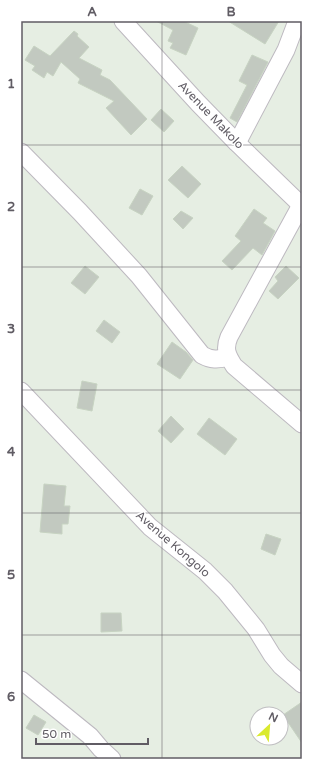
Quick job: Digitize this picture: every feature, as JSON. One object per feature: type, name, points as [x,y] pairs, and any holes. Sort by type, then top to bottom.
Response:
[{"type":"street","name":"Avenue Makolo","points":[[123,21],[198,103],[237,143],[302,205]]},
{"type":"street","points":[[237,143],[286,50],[297,21]]},
{"type":"street","points":[[21,152],[140,276],[202,355],[209,359],[218,360],[228,357]]},
{"type":"street","points":[[302,205],[226,344],[228,357],[234,366],[302,424]]},
{"type":"street","name":"Avenue Kongolo","points":[[21,391],[150,527],[205,571],[225,591],[256,630],[272,656],[302,684]]},
{"type":"street","points":[[21,680],[90,736],[112,759]]},
{"type":"building","points":[[156,21],[183,21],[198,28],[186,55],[170,48],[173,43],[168,41],[173,30]]},
{"type":"building","points":[[228,21],[279,21],[265,44]]},
{"type":"building","points":[[74,31],[78,34],[77,36],[89,47],[79,58],[102,70],[100,75],[110,80],[147,119],[131,135],[106,108],[114,101],[78,83],[80,79],[61,62],[53,76],[47,72],[44,78],[32,70],[35,66],[25,60],[34,46],[50,56]]},
{"type":"building","points":[[252,55],[268,62],[237,122],[230,118],[247,85],[239,81]]},
{"type":"building","points":[[161,109],[174,121],[164,132],[151,120]]},
{"type":"building","points":[[182,166],[201,184],[188,198],[168,180]]},
{"type":"building","points":[[140,189],[153,196],[142,215],[129,208]]},
{"type":"building","points":[[254,209],[267,218],[263,223],[275,231],[262,255],[253,248],[232,270],[222,261],[241,241],[235,236]]},
{"type":"building","points":[[181,211],[193,218],[183,229],[173,219]]},
{"type":"building","points":[[85,266],[99,277],[85,294],[71,283]]},
{"type":"building","points":[[286,266],[299,278],[278,299],[269,291],[278,281],[275,277]]},
{"type":"building","points":[[104,320],[120,332],[112,343],[96,331]]},
{"type":"building","points":[[172,342],[186,352],[193,360],[180,379],[157,364]]},
{"type":"building","points":[[82,381],[97,384],[92,411],[77,408]]},
{"type":"building","points":[[171,416],[184,429],[171,443],[158,431]]},
{"type":"building","points":[[209,418],[237,439],[225,455],[197,434]]},
{"type":"building","points":[[44,484],[66,486],[64,506],[70,506],[68,524],[62,524],[62,534],[40,532]]},
{"type":"building","points":[[266,534],[281,539],[275,555],[261,549]]},
{"type":"building","points":[[101,613],[121,613],[122,631],[101,632]]},
{"type":"building","points":[[302,702],[302,743],[289,724],[289,711]]},
{"type":"building","points":[[34,715],[46,722],[38,735],[26,728]]}]
